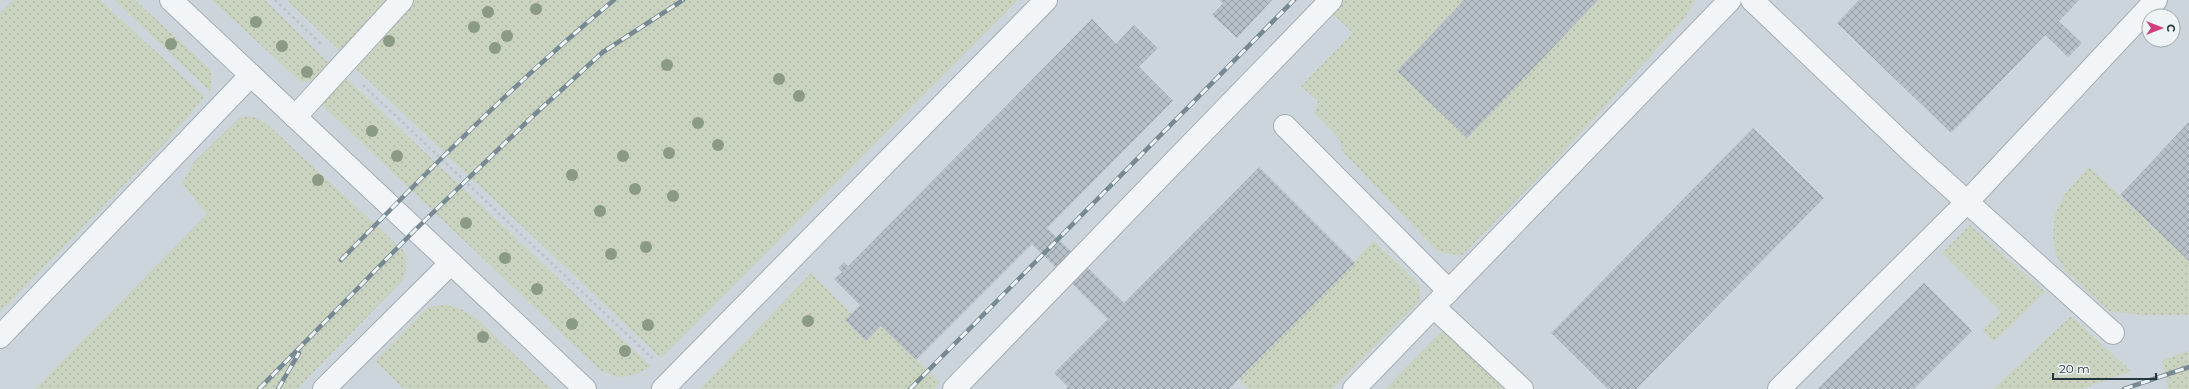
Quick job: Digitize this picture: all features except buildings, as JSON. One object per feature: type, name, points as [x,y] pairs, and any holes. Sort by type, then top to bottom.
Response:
[{"type":"lane","points":[[171,0],[585,389]]},
{"type":"lane","points":[[295,117],[341,64],[402,0]]},
{"type":"lane","points":[[667,386],[1046,0]]},
{"type":"lane","points":[[954,389],[1331,0]]},
{"type":"lane","points":[[1354,389],[1730,0]]},
{"type":"lane","points":[[1752,0],[1968,202],[2113,333]]},
{"type":"lane","points":[[1779,389],[1968,202],[2156,0]]},
{"type":"lane","points":[[0,337],[251,75]]},
{"type":"lane","points":[[1284,126],[1449,291]]},
{"type":"lane","points":[[324,389],[450,263]]},
{"type":"lane","points":[[1434,307],[1522,389]]},
{"type":"path","points":[[275,0],[651,357],[667,386]]},
{"type":"shaded area","points":[[0,0],[2189,0],[2189,389],[0,389]]},
{"type":"green space","points":[[13,0],[100,0],[205,97],[165,143],[0,312],[0,13]]},
{"type":"green space","points":[[114,0],[135,0],[210,69],[212,77],[210,91]]},
{"type":"green space","points":[[212,0],[265,0],[329,63],[314,79],[302,83]]},
{"type":"green space","points":[[287,0],[391,0],[341,52]]},
{"type":"green space","points":[[413,0],[1018,0],[661,358],[352,65]]},
{"type":"green space","points":[[1318,0],[1464,0],[1397,71],[1467,138],[1598,0],[1695,0],[1685,18],[1557,159],[1462,255],[1449,254],[1436,250],[1343,152],[1338,137],[1314,113],[1318,101],[1301,86],[1353,33]]},
{"type":"green space","points":[[343,75],[651,366],[626,377],[614,376],[600,370],[323,106],[322,100]]},
{"type":"green space","points":[[250,116],[265,122],[405,252],[406,269],[404,279],[297,389],[35,389],[207,214],[182,184],[192,164],[239,118]]},
{"type":"green space","points":[[2089,167],[2189,261],[2189,315],[2144,315],[2109,311],[2065,271],[2056,255],[2053,237],[2055,214],[2064,195]]},
{"type":"green space","points":[[1970,225],[2045,292],[1994,342],[1982,330],[2001,312],[1942,253]]},
{"type":"green space","points":[[1374,241],[1415,280],[1420,288],[1420,301],[1332,389],[1248,389],[1239,380]]},
{"type":"green space","points":[[811,273],[851,313],[845,321],[866,341],[881,326],[940,382],[933,389],[700,389]]},
{"type":"green space","points":[[445,305],[459,308],[476,318],[551,389],[404,389],[375,361],[428,307]]},
{"type":"green space","points":[[2071,316],[2131,371],[2082,389],[1993,389]]},
{"type":"green space","points":[[1444,329],[1504,389],[1385,389]]},
{"type":"green space","points":[[2189,351],[2189,389],[2168,389],[2162,360]]},
{"type":"railway","points":[[341,260],[474,126],[578,30],[614,0]]},
{"type":"railway","points":[[259,389],[415,230],[534,115],[603,52],[683,0]]},
{"type":"railway","points":[[910,389],[1294,0]]},
{"type":"railway","points":[[278,389],[299,353]]},
{"type":"railway","points":[[2124,389],[2189,367]]}]
